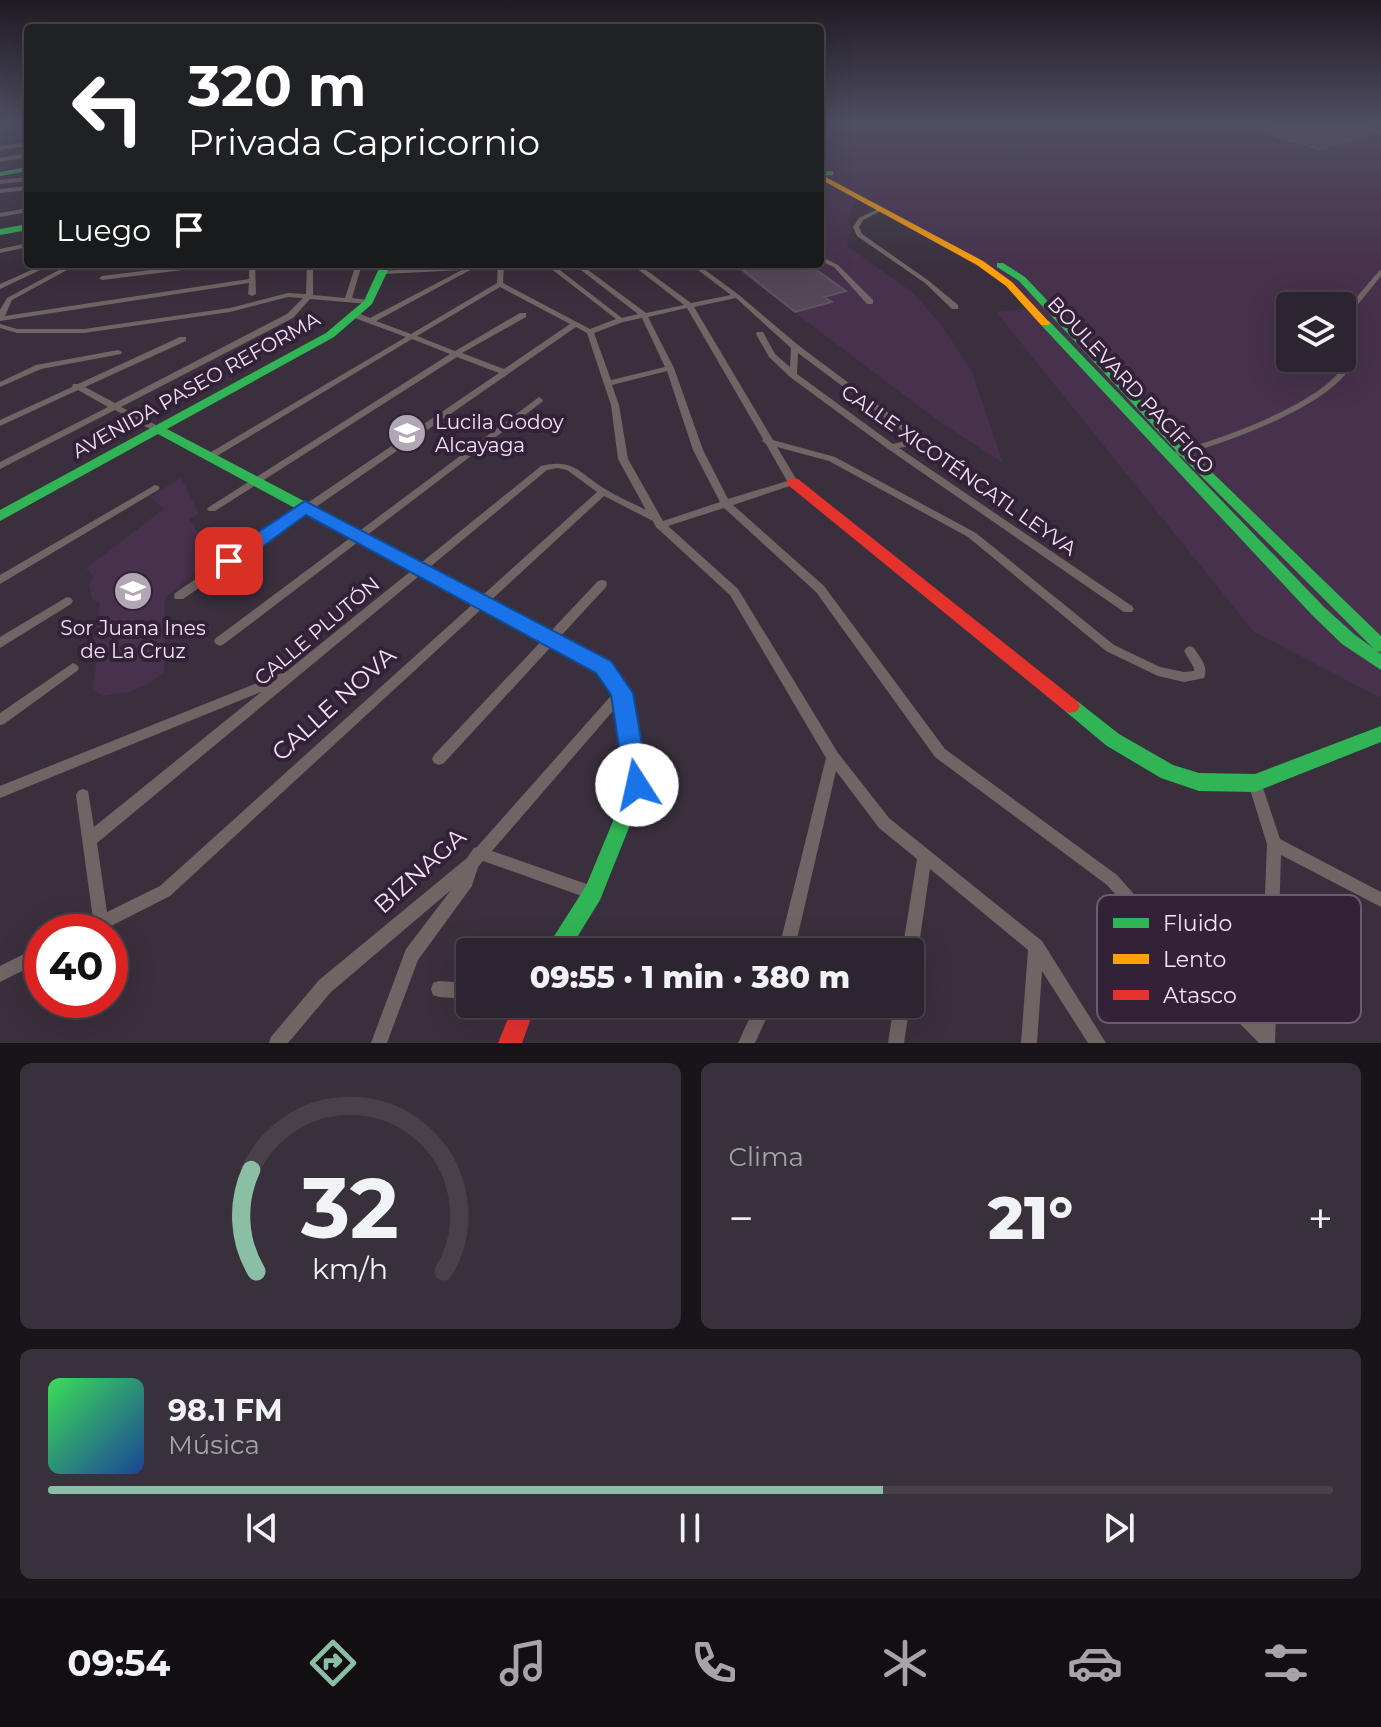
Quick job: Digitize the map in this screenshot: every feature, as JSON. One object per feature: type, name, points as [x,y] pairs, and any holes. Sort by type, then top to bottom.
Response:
[{"type":"main road","name":"BOULEVARD PACÍFICO","points":[[824,173],[980,263],[1009,284],[1168,455],[1322,613],[1364,653],[1381,663]]},
{"type":"main road","name":"BOULEVARD PACÍFICO","points":[[824,173],[983,254],[1022,279],[1184,452],[1381,646]]},
{"type":"main road","points":[[0,234],[23,228]]},
{"type":"main road","name":"AVENIDA PASEO REFORMA","points":[[0,516],[330,335],[368,302],[385,268]]},
{"type":"main road","points":[[159,430],[604,667],[621,693],[637,785],[593,893],[564,938]]},
{"type":"main road","points":[[793,482],[1113,740],[1168,772],[1199,782],[1255,783],[1381,734]]},
{"type":"main road","points":[[510,1043],[520,1018]]},
{"type":"street","points":[[0,182],[24,179]]},
{"type":"street","points":[[0,191],[24,188]]},
{"type":"street","points":[[882,209],[861,219],[856,227],[859,235],[927,282],[955,307]]},
{"type":"street","points":[[0,215],[24,211]]},
{"type":"street","points":[[0,253],[24,246]]},
{"type":"street","points":[[824,260],[836,266],[870,302]]},
{"type":"street","points":[[0,287],[41,268]]},
{"type":"street","points":[[0,318],[9,299],[67,268]]},
{"type":"street","points":[[102,278],[183,268]]},
{"type":"street","points":[[252,268],[252,294]]},
{"type":"street","points":[[0,466],[290,316],[309,296],[310,268]]},
{"type":"street","points":[[348,300],[358,268]]},
{"type":"street","points":[[370,321],[468,268]]},
{"type":"street","points":[[500,284],[501,268]]},
{"type":"street","points":[[553,268],[621,320]]},
{"type":"street","points":[[581,268],[644,315],[670,368],[698,450],[726,504],[820,589],[940,753],[1112,880],[1125,895]]},
{"type":"street","points":[[639,268],[689,305],[766,441],[793,482],[659,522]]},
{"type":"street","points":[[698,268],[737,296],[795,347],[918,438],[915,442],[891,447]]},
{"type":"street","points":[[1168,455],[1264,425],[1341,379],[1350,363],[1347,313],[1381,272]]},
{"type":"street","points":[[0,318],[251,281]]},
{"type":"street","points":[[500,284],[590,332],[609,383],[623,459],[659,522],[734,592],[833,757],[884,823],[924,859],[1036,947],[1098,1043]]},
{"type":"street","points":[[209,457],[500,284]]},
{"type":"street","points":[[0,326],[17,331],[84,331],[230,310],[276,296],[368,302]]},
{"type":"street","points":[[590,332],[621,320],[737,296]]},
{"type":"street","points":[[355,315],[504,372]]},
{"type":"street","points":[[212,509],[457,353],[523,315]]},
{"type":"street","points":[[179,596],[576,324]]},
{"type":"street","name":"CALLE XICOTÉNCATL LEYVA","points":[[760,334],[772,355],[793,375],[891,447],[1128,609]]},
{"type":"street","points":[[0,423],[183,339]]},
{"type":"street","points":[[793,375],[795,347]]},
{"type":"street","points":[[0,385],[39,367],[118,352]]},
{"type":"street","points":[[609,383],[670,368]]},
{"type":"street","points":[[76,386],[159,430]]},
{"type":"street","points":[[220,641],[539,400]]},
{"type":"street","points":[[766,441],[832,459],[972,535],[1110,648],[1158,671],[1184,677],[1200,675],[1200,667],[1190,651]]},
{"type":"street","name":"CALLE PLUTÓN","points":[[89,840],[544,468],[557,465],[570,468],[603,492],[659,522]]},
{"type":"street","points":[[0,580],[155,488]]},
{"type":"street","name":"CALLE NOVA","points":[[125,914],[165,891],[603,492]]},
{"type":"street","points":[[439,759],[602,584]]},
{"type":"street","points":[[0,643],[67,601]]},
{"type":"street","points":[[0,720],[73,668]]},
{"type":"street","points":[[0,792],[298,671]]},
{"type":"street","name":"BIZNAGA","points":[[277,1043],[325,986],[475,858],[621,693]]},
{"type":"street","points":[[789,938],[833,757]]},
{"type":"street","points":[[1255,783],[1274,844],[1272,895]]},
{"type":"street","points":[[83,795],[100,914]]},
{"type":"street","points":[[1274,844],[1381,900]]},
{"type":"street","points":[[379,1043],[412,955],[467,881],[475,858],[593,893]]},
{"type":"street","points":[[912,938],[924,859]]},
{"type":"street","points":[[1029,1043],[1036,947]]},
{"type":"street","points":[[0,974],[24,962]]},
{"type":"street","points":[[439,989],[456,990]]},
{"type":"street","points":[[746,1043],[758,1018]]},
{"type":"street","points":[[896,1043],[900,1018]]},
{"type":"street","points":[[1250,1023],[1267,1040]]},
{"type":"shaded area","points":[[824,171],[1381,171],[1381,698],[1254,632],[996,312],[1027,309],[1004,284],[921,232],[856,197],[849,220],[851,228],[847,246],[911,291],[940,323],[972,372],[1003,463],[943,424],[735,268],[824,268]]},
{"type":"shaded area","name":"Sor Juana Ines de La Cruz","points":[[181,478],[199,514],[189,519],[203,540],[220,552],[165,598],[164,672],[150,683],[129,692],[102,696],[93,688],[98,650],[92,650],[100,602],[92,599],[89,584],[94,577],[86,568],[164,509],[150,497]]},
{"type":"building","points":[[740,268],[814,268],[846,291],[824,297],[832,302],[795,312]]},
{"type":"traffic: fast","points":[[0,174],[19,171]]},
{"type":"traffic: fast","points":[[824,174],[830,173]]},
{"type":"traffic: fast","points":[[0,232],[24,228]]},
{"type":"traffic: fast","points":[[1000,265],[1022,279],[1184,452],[1381,646]]},
{"type":"traffic: fast","points":[[0,516],[330,335],[368,302],[384,268]]},
{"type":"traffic: fast","points":[[1045,323],[1318,611],[1348,639],[1381,663]]},
{"type":"traffic: fast","points":[[159,430],[604,667],[621,693],[637,785],[593,893],[564,938]]},
{"type":"traffic: fast","points":[[1071,706],[1113,740],[1168,772],[1199,782],[1255,783],[1381,734]]},
{"type":"traffic: slow","points":[[824,178],[980,263],[1009,284],[1045,323]]},
{"type":"traffic: jam","points":[[793,482],[1071,706]]},
{"type":"traffic: jam","points":[[510,1043],[520,1018]]},
{"type":"place","name":"Lucila Godoy Alcayaga","points":[[407,433]]},
{"type":"place","name":"Sor Juana Ines de La Cruz","points":[[133,591]]},
{"type":"route","points":[[229,561],[305,507],[554,638],[604,667],[621,693],[637,785]]}]
